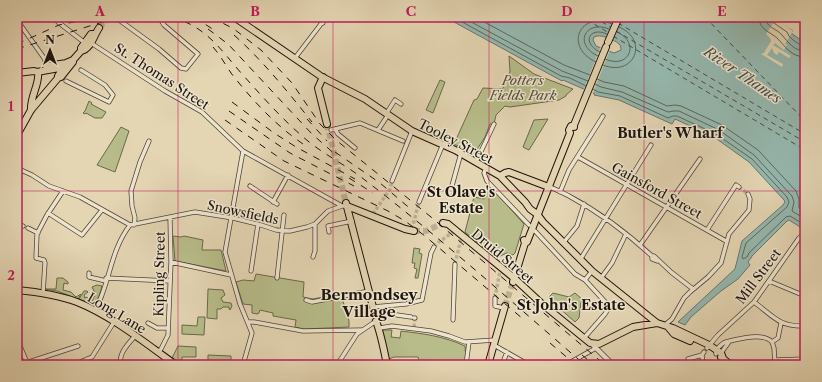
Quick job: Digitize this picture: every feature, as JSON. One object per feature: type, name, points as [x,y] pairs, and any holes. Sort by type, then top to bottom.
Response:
[{"type":"main road","name":"Tooley Street","points":[[234,17],[323,77],[365,99],[412,131],[461,153],[502,178],[563,243],[601,278],[657,323],[673,328],[705,350],[720,353],[731,365]]},
{"type":"main road","points":[[514,280],[524,243],[527,242],[536,213],[570,133],[570,128],[574,124],[618,17]]},
{"type":"main road","points":[[17,135],[30,110],[62,78],[69,64],[81,51],[81,48],[88,43],[91,34],[95,34],[99,28]]},
{"type":"main road","points":[[17,73],[36,71],[69,64]]},
{"type":"main road","points":[[30,110],[30,102],[39,79],[36,71]]},
{"type":"main road","points":[[323,77],[318,88],[327,124]]},
{"type":"main road","points":[[502,178],[507,172],[548,187]]},
{"type":"main road","points":[[345,205],[405,229],[413,230]]},
{"type":"main road","points":[[345,205],[352,221],[373,307]]},
{"type":"main road","name":"Druid Street","points":[[443,223],[448,224],[462,238],[594,346]]},
{"type":"main road","name":"Long Lane","points":[[17,290],[43,293],[77,302],[114,322],[158,352],[174,365]]},
{"type":"main road","points":[[488,365],[504,307]]},
{"type":"main road","points":[[376,321],[380,328],[387,365]]},
{"type":"main road","points":[[594,346],[612,339],[633,327],[657,323]]},
{"type":"street","name":"St. Thomas Street","points":[[56,17],[58,22],[88,43],[202,112],[243,151],[345,205]]},
{"type":"street","points":[[109,17],[121,20]]},
{"type":"street","points":[[115,17],[121,20],[183,69],[187,68],[198,54],[164,25],[160,17]]},
{"type":"street","points":[[295,58],[320,24],[323,23],[324,17]]},
{"type":"street","points":[[17,20],[19,27],[44,58],[48,68]]},
{"type":"street","points":[[62,78],[109,102],[113,94],[105,85],[81,70]]},
{"type":"street","points":[[378,130],[395,100],[401,104]]},
{"type":"street","points":[[560,192],[569,170],[604,116]]},
{"type":"street","points":[[355,148],[333,129],[360,123],[403,141]]},
{"type":"street","points":[[476,162],[494,124]]},
{"type":"street","points":[[392,181],[412,131]]},
{"type":"street","points":[[134,225],[135,218],[132,206],[131,191],[140,162],[149,141]]},
{"type":"street","points":[[419,202],[443,144]]},
{"type":"street","points":[[580,260],[651,144]]},
{"type":"street","points":[[243,151],[225,252],[240,304],[252,333],[243,365]]},
{"type":"street","points":[[450,193],[461,153]]},
{"type":"street","name":"Gainsford Street","points":[[578,157],[726,241]]},
{"type":"street","points":[[640,245],[700,159]]},
{"type":"street","points":[[486,168],[484,173],[486,181],[575,274],[585,280],[608,307],[605,314],[584,339]]},
{"type":"street","points":[[21,170],[49,186],[80,197],[130,225],[116,249],[101,298],[95,311]]},
{"type":"street","points":[[250,186],[275,203],[288,176]]},
{"type":"street","points":[[707,230],[736,185],[739,187]]},
{"type":"street","points":[[548,187],[584,204],[605,218],[640,245],[652,256],[652,259],[657,260],[693,289]]},
{"type":"street","points":[[43,293],[45,263],[44,260],[36,258],[36,236],[48,213],[63,190]]},
{"type":"street","points":[[666,327],[684,298],[708,277],[721,263],[724,257],[726,241],[733,227],[748,212],[750,202],[748,194]]},
{"type":"street","points":[[563,243],[577,226],[584,204]]},
{"type":"street","name":"Snowsfields","points":[[130,225],[195,212],[232,217],[276,230],[299,230],[314,224],[328,211],[345,205]]},
{"type":"street","points":[[48,213],[82,235],[102,210]]},
{"type":"street","points":[[278,278],[284,215]]},
{"type":"street","name":"Kipling Street","points":[[158,352],[166,341],[168,328],[171,262],[170,217]]},
{"type":"street","points":[[329,232],[328,226],[352,221]]},
{"type":"street","points":[[18,224],[23,226]]},
{"type":"street","points":[[251,271],[258,224]]},
{"type":"street","points":[[312,257],[315,251],[314,224]]},
{"type":"street","points":[[28,228],[38,233]]},
{"type":"street","points":[[601,278],[612,263],[626,234]]},
{"type":"street","name":"Mill Street","points":[[705,350],[754,302],[799,238],[802,236],[805,237]]},
{"type":"street","points":[[373,307],[406,304],[422,300],[431,253],[434,247]]},
{"type":"street","points":[[171,262],[231,275]]},
{"type":"street","points":[[453,320],[455,264]]},
{"type":"street","points":[[585,280],[592,270]]},
{"type":"street","points":[[89,273],[89,277],[106,279],[170,281]]},
{"type":"street","points":[[768,281],[805,296]]},
{"type":"street","points":[[306,300],[312,302],[369,291]]},
{"type":"street","points":[[495,298],[495,306],[504,307]]},
{"type":"street","points":[[754,302],[781,323],[791,326],[805,326]]},
{"type":"street","points":[[397,315],[413,318]]},
{"type":"street","points":[[348,365],[338,363],[357,334],[376,321]]},
{"type":"street","points":[[73,365],[92,356],[114,322]]},
{"type":"street","points":[[248,322],[303,331],[362,330]]},
{"type":"street","points":[[148,323],[156,327],[168,328]]},
{"type":"street","points":[[772,342],[778,338],[781,323]]},
{"type":"street","points":[[380,328],[392,326],[414,328],[435,332],[463,342],[494,342],[507,352],[529,365]]},
{"type":"street","points":[[122,365],[120,357],[135,336]]},
{"type":"street","points":[[720,353],[725,342],[759,337],[768,339],[772,342],[775,365]]},
{"type":"street","points":[[17,339],[19,350],[28,364],[32,361],[78,346]]},
{"type":"street","points":[[466,365],[469,342]]},
{"type":"street","points":[[720,353],[729,342]]},
{"type":"street","points":[[562,365],[568,364],[594,346],[613,365]]},
{"type":"street","points":[[688,359],[705,350]]},
{"type":"street","points":[[704,365],[705,350]]},
{"type":"street","points":[[502,365],[507,352]]},
{"type":"street","points":[[87,359],[89,365]]},
{"type":"street","points":[[775,360],[805,359]]},
{"type":"green space","name":"Potters Fields Park","points":[[509,56],[534,74],[573,89],[559,100],[510,107],[505,106],[496,115],[494,124],[490,124],[485,137],[474,154],[454,144],[474,100],[477,99],[483,88],[502,89],[505,85],[503,85],[503,83],[510,72]]},
{"type":"green space","points":[[440,80],[445,82],[433,113],[426,110]]},
{"type":"green space","points":[[89,101],[92,103],[91,104],[106,112],[102,118],[95,118],[83,113]]},
{"type":"green space","points":[[548,119],[529,150],[523,147],[534,120]]},
{"type":"green space","points":[[121,127],[129,131],[115,172],[97,165]]},
{"type":"green space","points":[[491,187],[524,224],[515,253],[513,255],[507,253],[500,256],[489,252],[465,232],[474,197],[484,199],[487,189]]},
{"type":"green space","points":[[173,236],[184,236],[203,240],[202,250],[221,250],[226,271],[175,261]]},
{"type":"green space","points":[[414,248],[420,249],[419,253],[422,254],[418,278],[415,278],[417,269],[414,268],[415,263],[412,263]]},
{"type":"green space","points":[[256,274],[304,282],[303,297],[313,299],[334,295],[335,300],[342,298],[349,321],[349,327],[304,329],[295,327],[296,320],[273,316],[273,313],[260,310],[257,314],[252,313],[252,305],[243,304],[236,282],[243,280],[254,281]]},
{"type":"green space","points":[[57,278],[63,278],[68,282],[68,284],[64,283],[63,290],[71,292],[76,297],[81,294],[78,299],[57,291],[45,289],[56,289]]},
{"type":"green space","points":[[97,285],[102,286],[98,299],[93,305],[79,299],[84,291],[87,291],[88,292],[84,295],[85,298],[87,297],[90,302],[93,300],[96,295],[92,287]]},
{"type":"green space","points":[[208,289],[223,290],[225,295],[221,298],[223,302],[231,303],[232,306],[230,310],[229,307],[217,309],[217,319],[207,318]]},
{"type":"green space","points":[[553,293],[569,297],[575,293],[583,300],[581,302],[579,318],[575,322],[548,298]]},
{"type":"green space","points":[[198,317],[205,317],[204,335],[182,334],[182,325],[197,326]]},
{"type":"green space","points":[[382,330],[392,330],[391,337],[400,338],[401,331],[426,334],[465,346],[465,365],[420,365],[418,357],[394,357],[389,359]]},
{"type":"green space","points":[[178,346],[196,347],[196,357],[182,357],[182,364],[196,365],[183,365],[172,358]]},
{"type":"green space","points":[[208,355],[231,356],[231,364],[208,363]]},
{"type":"water","name":"River Thames","points":[[442,17],[770,17],[793,31],[791,33],[805,43],[805,230],[789,220],[787,221],[752,256],[748,262],[750,265],[738,279],[721,291],[691,317],[685,325],[678,322],[735,269],[742,241],[783,205],[785,202],[784,200],[749,162],[714,137],[675,119],[672,124],[619,100],[594,95],[595,94],[563,80],[562,81],[454,22]],"holes":[[[594,37],[609,38],[617,42],[621,50],[614,53],[596,46],[593,40]]]},
{"type":"pier","points":[[776,19],[793,31],[785,44],[787,45],[784,50],[775,43],[773,45],[791,56],[789,58],[779,52],[777,55],[774,53],[772,48],[767,55],[783,64],[782,67],[761,54],[764,53],[771,41],[766,34]]},
{"type":"pier","points":[[601,46],[610,50],[592,95],[583,91]]},
{"type":"ferry route","points":[[578,17],[609,33]]},
{"type":"ferry route","points":[[594,17],[612,28]]},
{"type":"ferry route","points":[[608,17],[614,21]]},
{"type":"ferry route","points":[[705,17],[805,121]]},
{"type":"ferry route","points":[[618,23],[805,134]]},
{"type":"ferry route","points":[[616,31],[805,142]]},
{"type":"ferry route","points":[[613,36],[805,150]]},
{"type":"tunnel","points":[[100,27],[104,17]]},
{"type":"tunnel","points":[[99,28],[109,17]]},
{"type":"tunnel","points":[[327,124],[346,203]]},
{"type":"tunnel","points":[[373,214],[390,189],[392,181]]},
{"type":"tunnel","points":[[739,187],[748,194]]},
{"type":"tunnel","points":[[412,229],[419,202]]},
{"type":"tunnel","points":[[414,231],[426,231],[443,223]]},
{"type":"tunnel","points":[[434,247],[453,232]]},
{"type":"tunnel","points":[[455,264],[461,239]]},
{"type":"tunnel","points":[[495,298],[500,271]]},
{"type":"tunnel","points":[[505,306],[513,282]]},
{"type":"tunnel","points":[[414,327],[415,318]]},
{"type":"railway","points":[[17,44],[59,25],[98,17]]},
{"type":"railway","points":[[17,49],[118,17]]},
{"type":"railway","points":[[171,17],[194,26],[203,32],[219,47],[242,74],[293,128],[308,141],[346,166],[407,213],[478,272],[585,365]]},
{"type":"railway","points":[[194,17],[214,30]]},
{"type":"railway","points":[[211,17],[234,29],[261,50],[292,83],[320,124],[336,140],[431,217],[605,365]]},
{"type":"railway","points":[[208,29],[228,44],[312,134],[337,156]]},
{"type":"railway","points":[[234,35],[265,66],[312,122]]},
{"type":"railway","points":[[213,47],[231,73],[256,103],[275,122],[306,146]]},
{"type":"railway","points":[[232,102],[274,133],[296,147],[355,179]]},
{"type":"railway","points":[[229,111],[290,153],[354,186]]},
{"type":"railway","points":[[307,119],[327,141]]},
{"type":"railway","points":[[225,120],[284,161],[388,211],[405,221],[425,236],[523,319]]},
{"type":"railway","points":[[335,152],[380,183],[413,211]]},
{"type":"railway","points":[[349,178],[373,193]]},
{"type":"railway","points":[[550,343],[576,365]]},
{"type":"railway","points":[[582,355],[594,365]]},
{"type":"district","name":"Butler's Wharf","points":[[670,133]]},
{"type":"district","name":"St Olave's Estate","points":[[461,200]]},
{"type":"district","name":"Bermondsey Village","points":[[369,302]]},
{"type":"district","name":"St John's Estate","points":[[571,305]]}]
